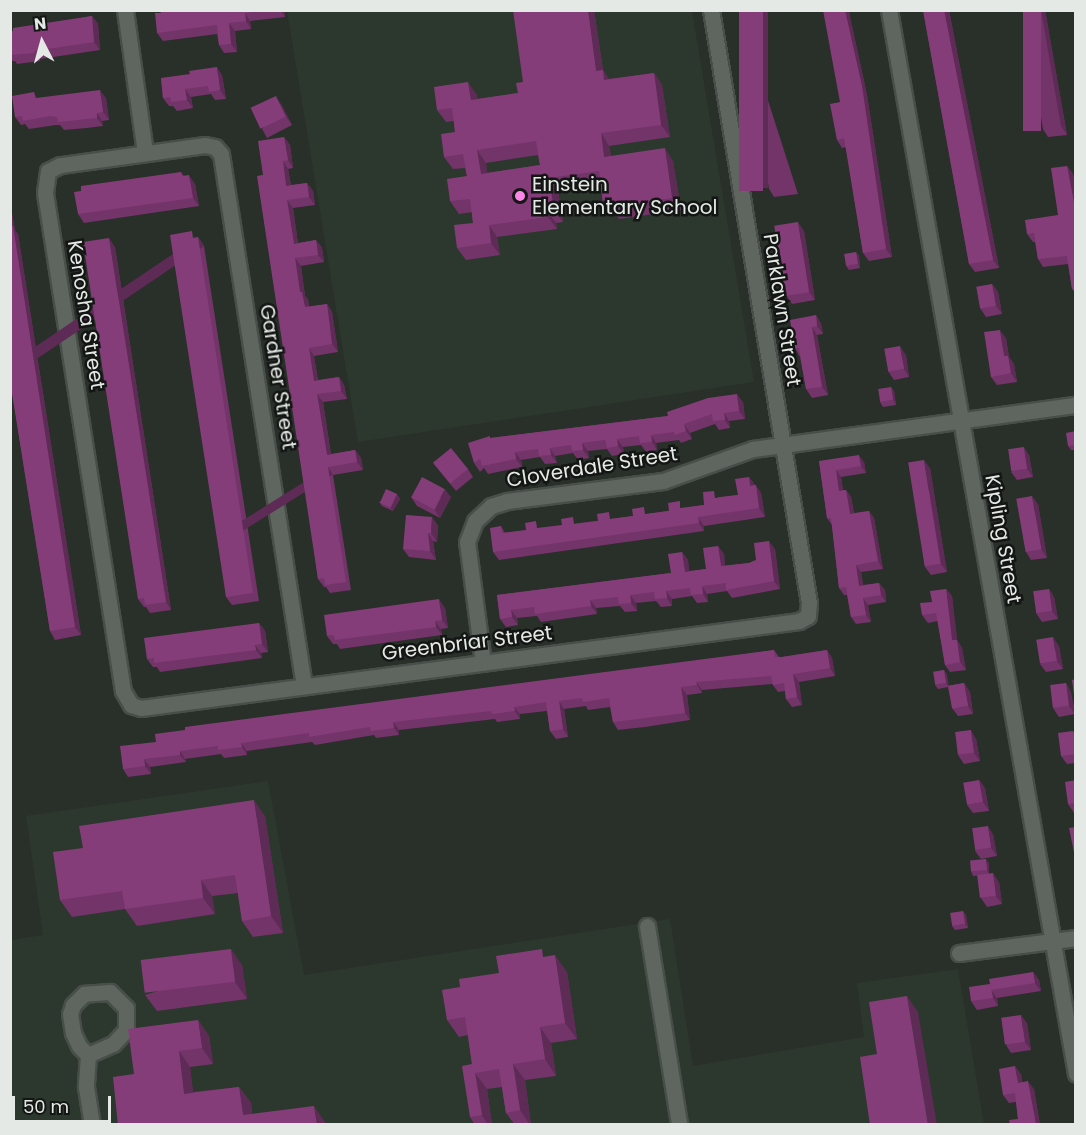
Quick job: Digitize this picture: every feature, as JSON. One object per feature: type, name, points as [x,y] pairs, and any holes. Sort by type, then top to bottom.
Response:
[{"type":"street","points":[[125,10],[145,153]]},
{"type":"street","name":"Parklawn Street","points":[[711,10],[784,445],[809,603],[808,616]]},
{"type":"street","name":"Kipling Street","points":[[889,10],[1076,1074]]},
{"type":"street","name":"Gardner Street","points":[[145,153],[205,145],[215,147],[221,154],[304,686]]},
{"type":"street","name":"Kenosha Street","points":[[131,705],[123,691],[44,184],[46,175],[53,167],[145,153]]},
{"type":"street","name":"Cloverdale Street","points":[[483,663],[467,542],[474,521],[483,511],[507,501],[663,481],[740,453],[784,445],[1076,405]]},
{"type":"street","name":"Greenbriar Street","points":[[131,705],[141,708],[799,621],[808,616]]},
{"type":"street","points":[[647,926],[679,1125]]},
{"type":"street","points":[[958,953],[1076,938]]},
{"type":"street","points":[[88,1055],[113,1044],[126,1030],[126,1008],[110,992],[84,994],[73,1005],[70,1014],[73,1033],[88,1055],[86,1087],[92,1125]]},
{"type":"shaded area","name":"Einstein Elementary School","points":[[287,11],[692,11],[754,382],[358,442]]},
{"type":"shaded area","points":[[268,781],[304,975],[670,919],[693,1066],[864,1037],[857,983],[958,969],[984,1124],[11,1124],[11,940],[43,935],[26,816]]},
{"type":"building","points":[[161,10],[268,10],[245,13],[246,21],[229,23],[231,44],[219,45],[217,25],[157,33],[155,13],[161,13]]},
{"type":"building","points":[[513,10],[588,10],[596,71],[603,70],[604,80],[654,73],[661,125],[601,133],[604,157],[665,148],[672,198],[610,207],[609,202],[603,203],[599,171],[549,178],[554,210],[547,211],[548,217],[489,225],[491,243],[457,248],[454,225],[473,223],[470,199],[450,201],[447,179],[467,176],[463,154],[444,157],[441,134],[455,132],[452,108],[437,110],[434,87],[468,82],[471,100],[518,93],[516,83],[523,82]],"holes":[[[536,141],[540,165],[481,174],[477,150]]]},
{"type":"building","points":[[739,10],[763,10],[763,191],[739,191]]},
{"type":"building","points":[[823,10],[845,10],[862,86],[886,249],[863,253],[844,138],[837,140],[830,104],[840,102]]},
{"type":"building","points":[[923,10],[944,10],[993,260],[969,264]]},
{"type":"building","points":[[1023,10],[1041,10],[1041,131],[1023,131]]},
{"type":"building","points":[[92,16],[94,42],[11,55],[10,32],[13,28]]},
{"type":"building","points":[[217,67],[220,90],[209,92],[208,86],[185,89],[187,100],[171,102],[170,97],[163,98],[161,78]]},
{"type":"building","points":[[100,90],[103,112],[97,113],[97,118],[58,122],[57,117],[50,116],[23,121],[22,116],[15,117],[12,96],[34,92],[36,98]]},
{"type":"building","points":[[276,96],[286,117],[260,129],[251,108]]},
{"type":"building","points":[[284,137],[288,160],[283,161],[286,186],[307,183],[309,197],[287,200],[294,244],[316,240],[318,255],[295,258],[300,292],[302,292],[305,307],[327,304],[332,344],[309,348],[314,381],[339,377],[341,391],[317,394],[327,455],[355,450],[357,462],[328,467],[346,582],[325,585],[324,578],[318,579],[257,176],[263,175],[258,141]]},
{"type":"building","points":[[1067,166],[1076,213],[1076,289],[1072,289],[1067,256],[1038,259],[1034,233],[1027,234],[1025,220],[1058,215],[1051,168]]},
{"type":"building","points":[[181,172],[182,176],[189,175],[193,198],[78,214],[74,192],[81,191],[81,186]]},
{"type":"building","points":[[798,222],[809,292],[785,296],[774,226]]},
{"type":"building","points":[[13,226],[75,627],[50,631],[10,380],[10,227]]},
{"type":"building","points":[[192,231],[193,238],[198,237],[253,593],[226,597],[170,235]]},
{"type":"building","points":[[109,238],[166,602],[145,605],[144,598],[138,599],[83,242]]},
{"type":"building","points":[[856,252],[858,264],[846,266],[844,254]]},
{"type":"building","points":[[992,284],[996,306],[980,308],[976,287]]},
{"type":"building","points":[[816,315],[817,326],[812,327],[822,387],[806,389],[799,348],[795,348],[790,320]]},
{"type":"building","points":[[1000,330],[1004,356],[1008,356],[1011,373],[991,377],[984,332]]},
{"type":"building","points":[[900,346],[904,369],[888,371],[884,349]]},
{"type":"building","points":[[891,387],[893,400],[880,402],[878,389]]},
{"type":"building","points":[[737,394],[739,411],[724,413],[725,420],[713,421],[712,414],[684,424],[686,431],[675,435],[674,432],[651,435],[652,442],[640,443],[639,436],[617,439],[618,446],[607,448],[605,440],[582,443],[583,450],[572,451],[571,445],[550,448],[551,455],[539,456],[538,449],[515,452],[516,459],[482,466],[480,459],[474,463],[468,443],[490,436],[490,438],[668,416],[667,412],[708,398]]},
{"type":"building","points":[[1076,431],[1076,445],[1068,446],[1066,433]]},
{"type":"building","points":[[1024,447],[1027,469],[1011,471],[1008,449]]},
{"type":"building","points":[[451,448],[468,469],[450,483],[433,462]]},
{"type":"building","points":[[859,455],[861,466],[836,470],[839,491],[846,490],[850,514],[869,511],[878,561],[856,565],[859,586],[879,583],[881,595],[863,598],[866,615],[851,617],[846,587],[839,588],[831,518],[827,518],[819,461]]},
{"type":"building","points":[[924,460],[940,564],[925,566],[908,463]]},
{"type":"building","points":[[422,477],[445,489],[434,510],[411,497]]},
{"type":"building","points":[[749,477],[750,486],[756,485],[759,508],[698,517],[699,523],[493,552],[490,528],[501,526],[502,533],[526,530],[525,523],[536,521],[537,528],[562,525],[561,519],[573,517],[574,524],[598,521],[597,514],[609,512],[610,519],[633,516],[632,509],[644,507],[645,514],[669,511],[668,503],[680,501],[680,508],[704,505],[703,492],[714,491],[715,498],[738,495],[735,479]]},
{"type":"building","points":[[386,489],[397,494],[391,508],[380,503]]},
{"type":"building","points":[[1032,496],[1041,549],[1026,552],[1016,499]]},
{"type":"building","points":[[406,515],[432,517],[431,533],[428,533],[430,551],[403,549]]},
{"type":"building","points":[[769,541],[774,581],[726,590],[726,583],[702,586],[703,594],[691,595],[690,588],[666,591],[667,598],[655,599],[654,592],[630,595],[631,603],[619,604],[618,597],[590,600],[591,606],[535,614],[534,607],[511,610],[512,617],[500,619],[497,595],[671,573],[668,554],[682,552],[685,572],[706,569],[703,548],[718,546],[721,566],[749,563],[756,560],[754,543]]},
{"type":"building","points":[[946,589],[952,640],[957,640],[960,662],[945,665],[936,613],[922,615],[920,603],[932,602],[930,591]]},
{"type":"building","points":[[1049,589],[1052,611],[1036,613],[1033,591]]},
{"type":"building","points":[[439,599],[442,620],[435,621],[436,627],[335,640],[334,635],[327,636],[324,615]]},
{"type":"building","points":[[259,623],[262,644],[255,645],[256,650],[154,663],[154,658],[147,659],[144,638]]},
{"type":"building","points":[[1053,637],[1057,661],[1040,663],[1036,640]]},
{"type":"building","points":[[774,650],[775,657],[782,657],[827,650],[830,668],[793,674],[797,697],[786,699],[784,683],[773,685],[771,676],[696,682],[697,685],[681,687],[685,713],[613,722],[609,698],[583,702],[582,698],[559,701],[563,729],[550,731],[546,702],[514,707],[515,711],[492,714],[491,711],[393,722],[394,728],[371,731],[370,727],[309,737],[309,733],[241,743],[242,747],[218,750],[218,746],[180,751],[180,755],[144,759],[145,766],[123,769],[120,746],[156,742],[155,734],[185,730],[185,727]]},
{"type":"building","points":[[944,670],[946,683],[935,685],[933,672]]},
{"type":"building","points":[[1076,679],[1076,695],[1074,695],[1072,680]]},
{"type":"building","points":[[964,683],[968,706],[952,708],[948,686]]},
{"type":"building","points":[[1066,683],[1069,706],[1053,708],[1050,685]]},
{"type":"building","points":[[971,730],[974,753],[958,755],[955,732]]},
{"type":"building","points":[[1073,731],[1076,754],[1061,756],[1058,733]]},
{"type":"building","points":[[979,780],[983,802],[967,804],[963,783]]},
{"type":"building","points":[[1076,780],[1076,803],[1068,804],[1065,782]]},
{"type":"building","points":[[254,800],[271,916],[242,921],[235,875],[201,880],[203,898],[125,909],[122,891],[60,900],[53,852],[83,848],[79,826]]},
{"type":"building","points":[[988,826],[991,848],[975,850],[972,828]]},
{"type":"building","points":[[1076,827],[1076,862],[1069,828]]},
{"type":"building","points":[[986,859],[987,870],[971,871],[970,860]]},
{"type":"building","points":[[993,873],[996,896],[980,898],[977,875]]},
{"type":"building","points":[[963,911],[965,924],[952,926],[950,913]]},
{"type":"building","points":[[231,949],[235,982],[145,993],[141,960]]},
{"type":"building","points":[[542,949],[543,957],[555,955],[565,1023],[540,1027],[545,1059],[513,1064],[520,1110],[506,1113],[499,1069],[475,1073],[482,1115],[470,1117],[462,1066],[472,1064],[465,1017],[447,1020],[442,990],[460,987],[459,979],[499,973],[496,956]]},
{"type":"building","points":[[1033,972],[1035,983],[991,990],[993,998],[971,1001],[969,987],[990,984],[989,979]]},
{"type":"building","points":[[907,996],[928,1125],[870,1125],[860,1057],[877,1054],[869,1002]]},
{"type":"building","points":[[1021,1015],[1025,1042],[1005,1045],[1001,1018]]},
{"type":"building","points":[[198,1020],[202,1048],[179,1051],[184,1094],[239,1087],[243,1115],[314,1106],[317,1125],[118,1125],[113,1077],[134,1074],[128,1029]]},
{"type":"building","points":[[1015,1066],[1018,1083],[1028,1081],[1036,1125],[1010,1125],[1009,1120],[1018,1119],[1015,1093],[1003,1095],[999,1069]]},
{"type":"place","name":"Einstein Elementary School","points":[[520,196]]}]
